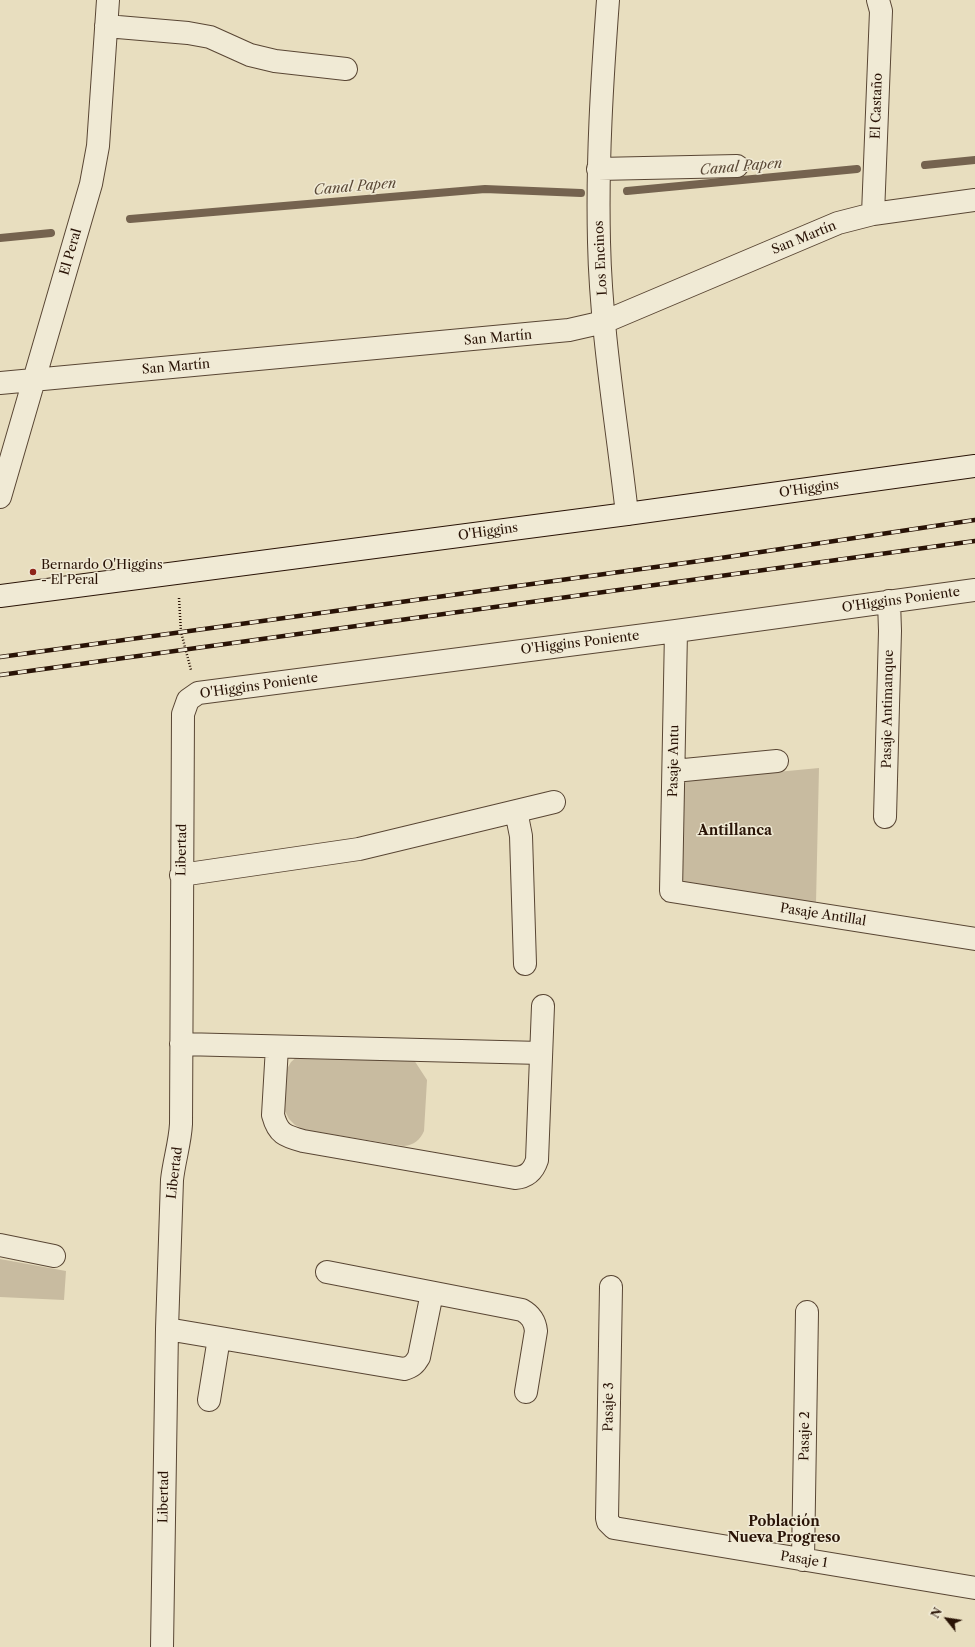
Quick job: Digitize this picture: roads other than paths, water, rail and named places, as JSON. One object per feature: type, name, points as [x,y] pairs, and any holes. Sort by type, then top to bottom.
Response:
[{"type":"street","name":"El Peral","points":[[0,497],[94,170],[98,146],[108,0]]},
{"type":"street","name":"Los Encinos","points":[[608,0],[598,169],[599,243],[604,322],[627,514]]},
{"type":"street","name":"El Castaño","points":[[873,214],[881,12],[878,0]]},
{"type":"street","points":[[106,26],[188,33],[210,37],[250,55],[274,61],[346,69]]},
{"type":"street","points":[[598,169],[737,166]]},
{"type":"street","name":"San Martín","points":[[0,383],[530,335],[569,330],[604,322],[838,223],[873,214],[975,200]]},
{"type":"street","name":"O'Higgins","points":[[0,596],[627,514],[975,466]]},
{"type":"street","name":"O'Higgins Poniente","points":[[193,697],[975,590]]},
{"type":"street","name":"Pasaje Antimanque","points":[[885,817],[890,601]]},
{"type":"street","name":"Pasaje Antu","points":[[671,891],[676,631]]},
{"type":"street","name":"Libertad","points":[[162,1647],[167,1329],[172,1180],[173,1165],[180,1136],[181,1124],[181,875],[183,714],[193,697]]},
{"type":"street","points":[[674,771],[777,760]]},
{"type":"street","points":[[181,875],[359,849],[554,802]]},
{"type":"street","points":[[516,811],[522,836],[525,964]]},
{"type":"street","name":"Pasaje Antillal","points":[[671,891],[975,939]]},
{"type":"street","points":[[277,1047],[273,1115],[276,1126],[282,1133],[303,1141],[515,1178],[529,1174],[534,1168],[537,1160],[543,1006]]},
{"type":"street","points":[[181,1044],[541,1053]]},
{"type":"street","points":[[0,1245],[54,1256]]},
{"type":"street","points":[[327,1272],[522,1310],[528,1313],[535,1324],[536,1331],[526,1392]]},
{"type":"street","name":"Pasaje 3","points":[[610,1525],[607,1518],[612,1287]]},
{"type":"street","points":[[167,1329],[404,1369],[416,1363],[419,1357],[432,1293]]},
{"type":"street","name":"Pasaje 2","points":[[803,1560],[807,1312]]},
{"type":"street","points":[[209,1400],[219,1338]]},
{"type":"street","name":"Pasaje 1","points":[[610,1525],[618,1530],[975,1588]]},
{"type":"waterway","name":"Canal Papen","points":[[925,165],[975,160]]},
{"type":"waterway","name":"Canal Papen","points":[[627,191],[857,169]]},
{"type":"waterway","name":"Canal Papen","points":[[130,219],[485,189],[581,193]]},
{"type":"waterway","name":"Canal Papen","points":[[0,238],[51,233]]},
{"type":"railway","points":[[0,657],[714,559],[975,520]]},
{"type":"railway","points":[[0,675],[975,541]]},
{"type":"place","name":"Bernardo O'Higgins - El Peral","points":[[33,572]]},
{"type":"district","name":"Antillanca","points":[[735,831]]},
{"type":"district","name":"Población Nueva Progreso","points":[[784,1530]]}]
